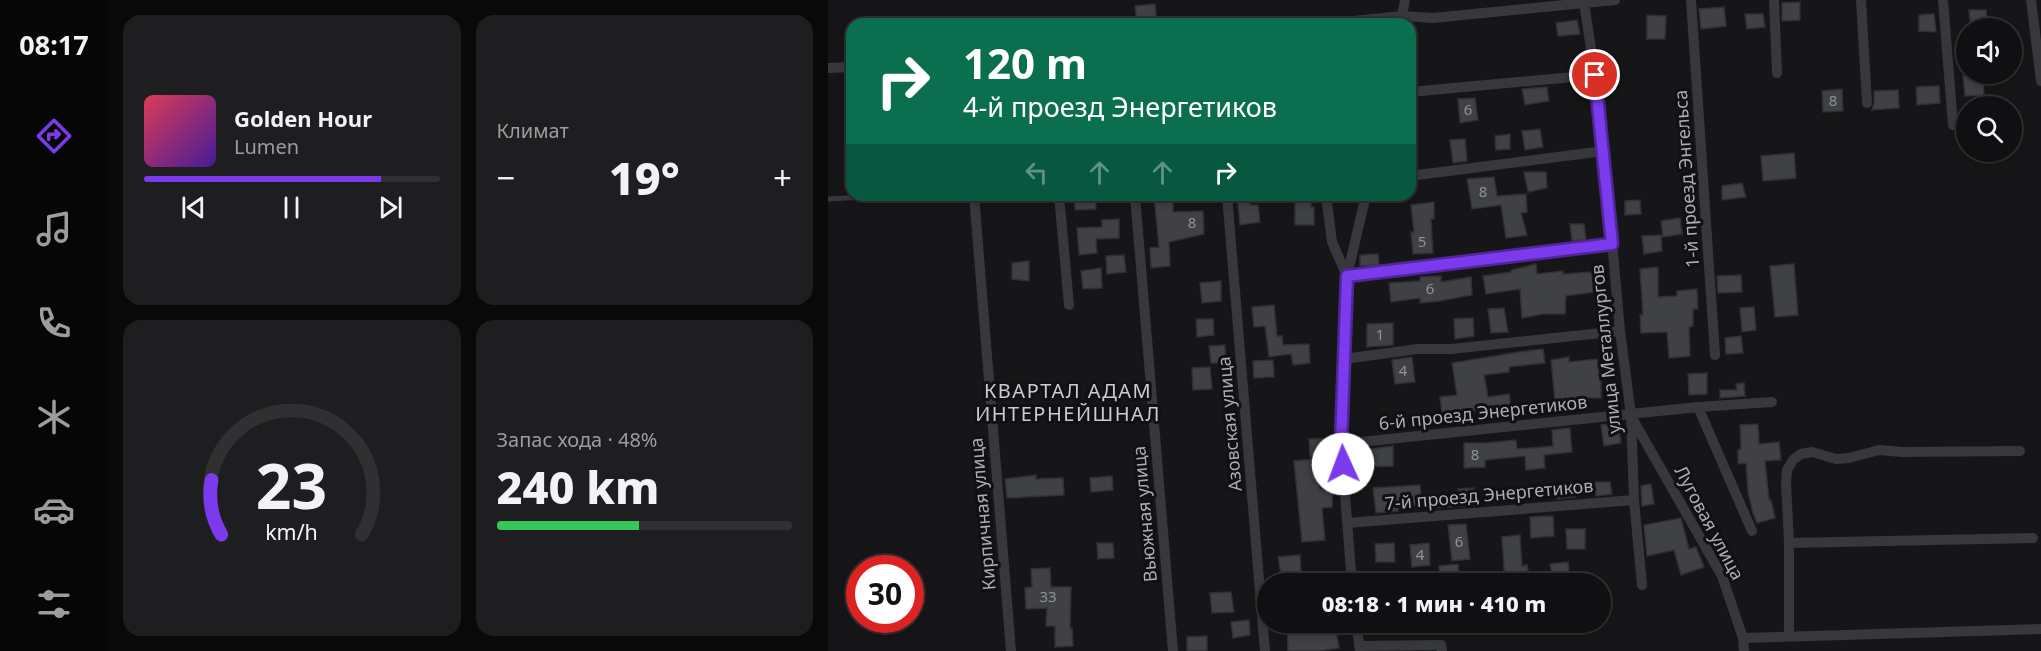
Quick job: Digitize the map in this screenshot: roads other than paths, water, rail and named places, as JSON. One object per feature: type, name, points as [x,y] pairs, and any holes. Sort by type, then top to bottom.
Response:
[{"type":"street","points":[[1400,18],[1405,0]]},
{"type":"street","points":[[1416,19],[1615,0]]},
{"type":"street","name":"1-й проезд Энгельса","points":[[1691,0],[1715,355]]},
{"type":"street","points":[[1774,0],[1777,73]]},
{"type":"street","points":[[1861,0],[1867,103]]},
{"type":"street","points":[[1943,0],[1953,125]]},
{"type":"street","points":[[2031,0],[2041,81]]},
{"type":"street","name":"улица Металлургов","points":[[1584,3],[1604,151],[1620,331],[1631,415],[1634,500],[1642,585]]},
{"type":"street","points":[[828,69],[846,68]]},
{"type":"street","points":[[1416,91],[1595,75]]},
{"type":"street","points":[[1416,175],[1604,151]]},
{"type":"street","name":"Кирпичная улица","points":[[974,201],[1011,651]]},
{"type":"street","points":[[1060,201],[1069,305]]},
{"type":"street","name":"Вьюжная улица","points":[[1136,201],[1173,651]]},
{"type":"street","name":"Азовская улица","points":[[1228,201],[1265,651]]},
{"type":"street","points":[[1327,201],[1332,242],[1347,276]]},
{"type":"street","points":[[1351,573],[1341,444],[1347,276],[1365,201]]},
{"type":"street","points":[[1347,276],[1612,244]]},
{"type":"street","points":[[1344,359],[1418,349],[1451,349],[1620,331]]},
{"type":"street","name":"6-й проезд Энергетиков","points":[[1341,444],[1698,407],[1772,402]]},
{"type":"street","points":[[1698,407],[1752,531]]},
{"type":"street","name":"Луговая улица","points":[[1631,415],[1722,576],[1743,638],[1744,651]]},
{"type":"street","points":[[1789,636],[1789,543],[1786,483],[1787,470],[1793,460],[1801,454],[1812,452],[1836,459],[1879,450],[1902,452],[2020,451]]},
{"type":"street","name":"7-й проезд Энергетиков","points":[[1347,523],[1634,500]]},
{"type":"street","points":[[1789,543],[2033,538]]},
{"type":"street","points":[[1743,638],[2041,629]]},
{"type":"street","points":[[1357,633],[1359,648],[1441,645],[1442,651]]},
{"type":"lane","points":[[828,199],[846,198]]},
{"type":"district","name":"КВАРТАЛ АДАМ ИНТЕРНЕЙШНАЛ","points":[[1068,402]]}]
